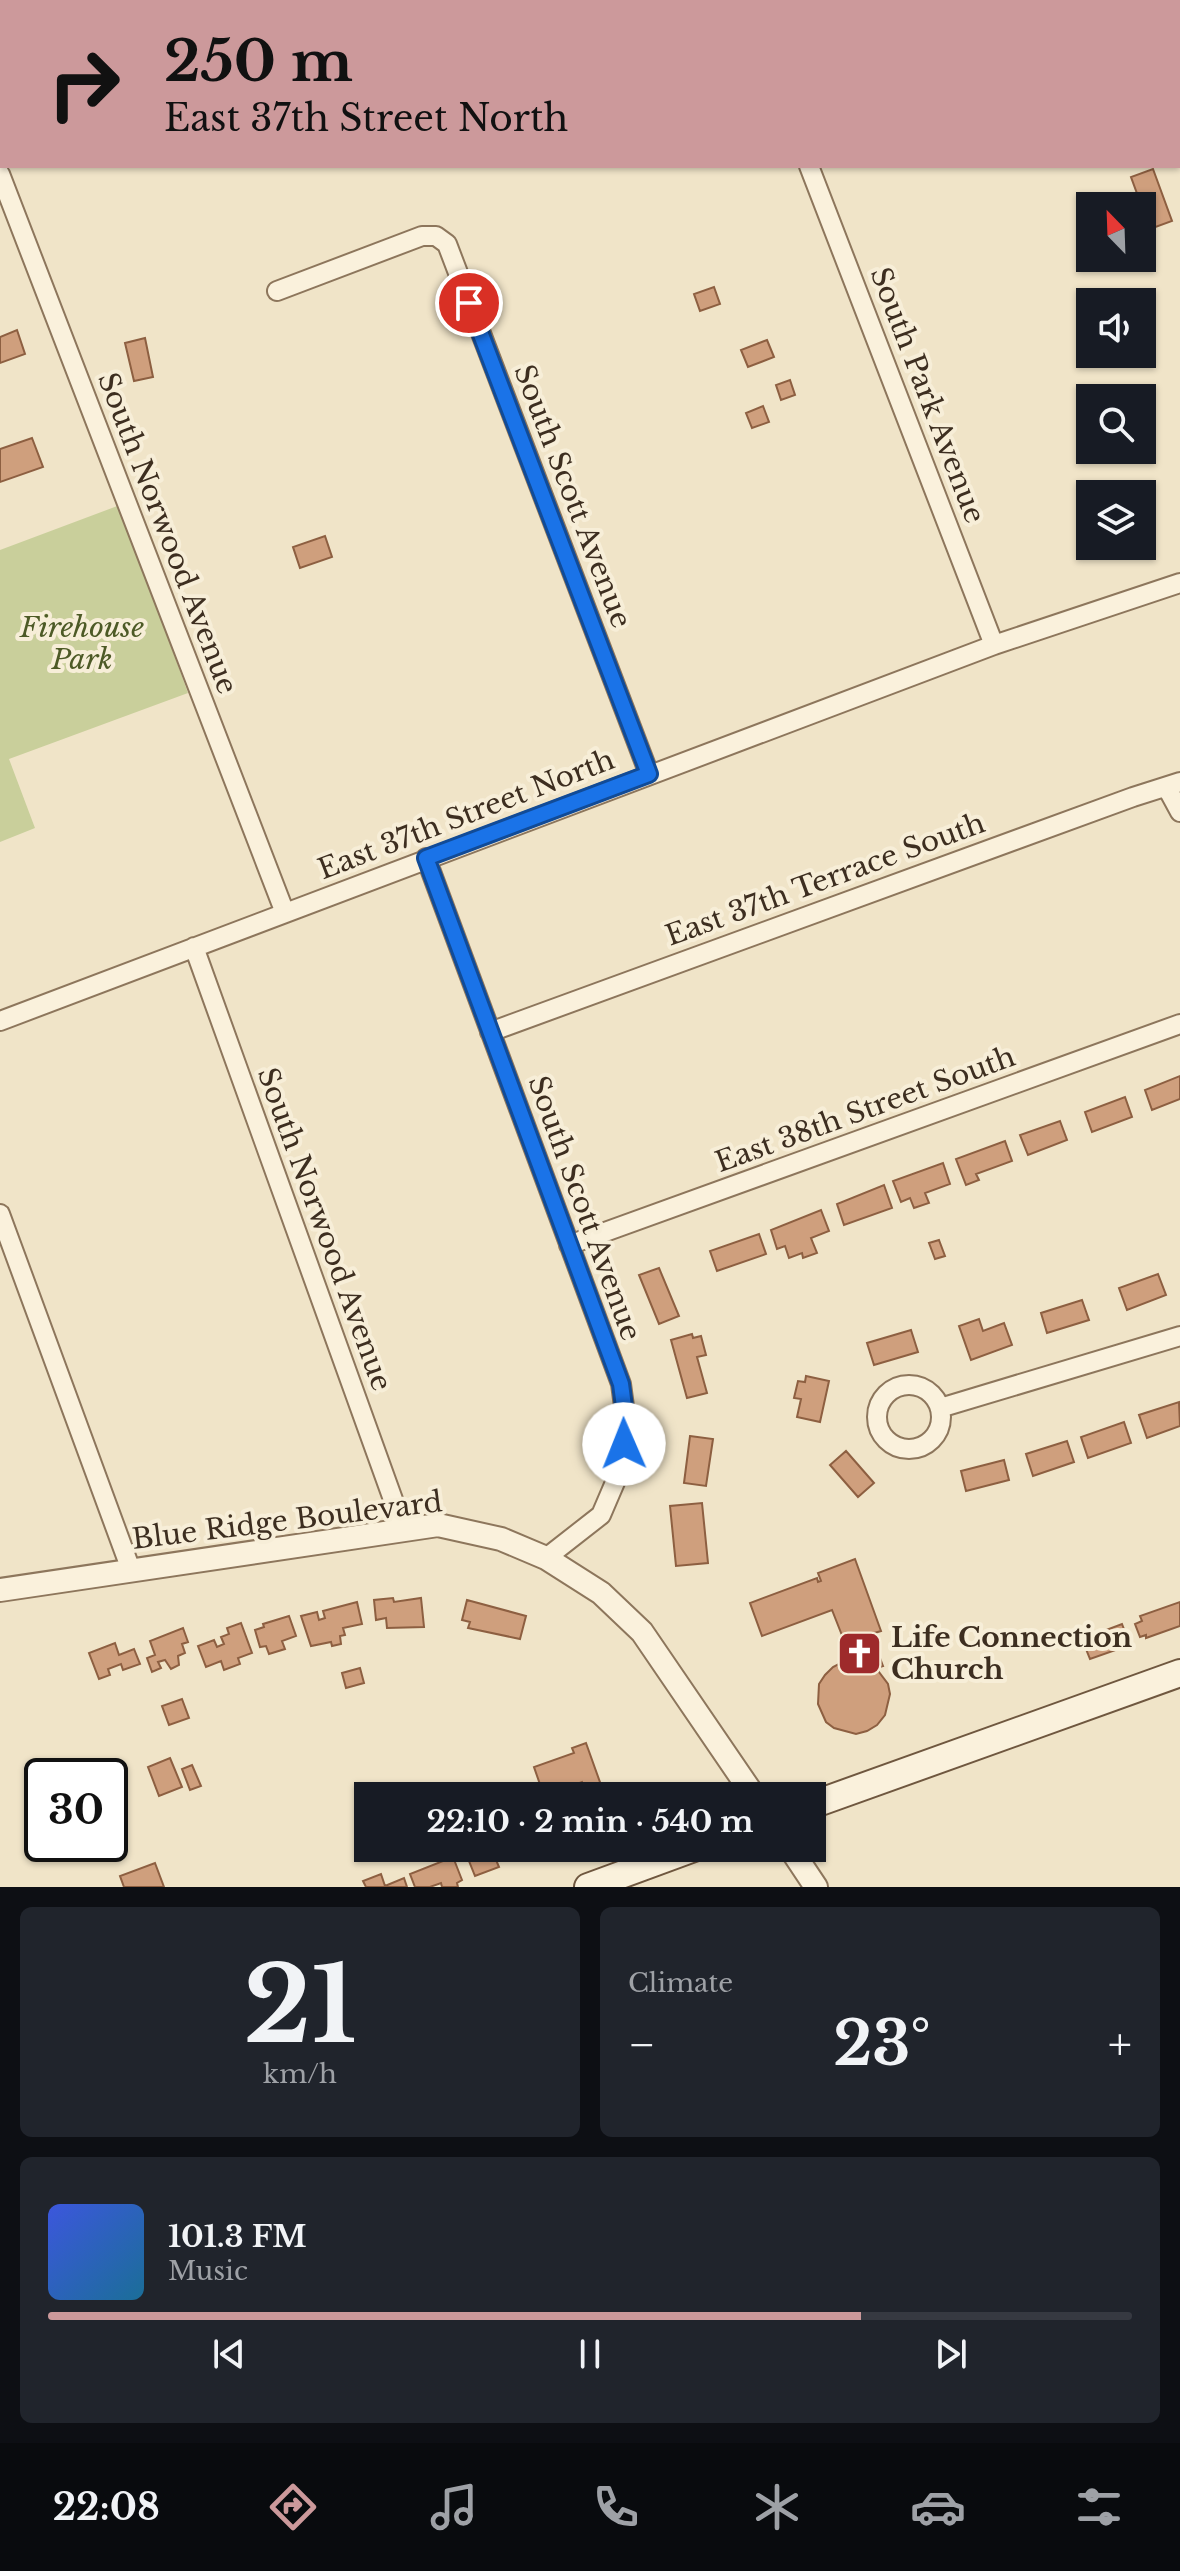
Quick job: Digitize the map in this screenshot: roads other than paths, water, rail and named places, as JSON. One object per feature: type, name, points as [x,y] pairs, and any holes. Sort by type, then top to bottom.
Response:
[{"type":"main road","points":[[826,1800],[1180,1673]]},
{"type":"main road","points":[[588,1887],[656,1862]]},
{"type":"street","name":"South Park Avenue","points":[[810,168],[994,645]]},
{"type":"street","name":"South Norwood Avenue","points":[[0,174],[285,913]]},
{"type":"street","name":"South Scott Avenue","points":[[277,291],[422,236],[436,236],[447,244],[649,774]]},
{"type":"street","name":"East 37th Street North","points":[[0,1021],[994,645],[1180,583]]},
{"type":"street","points":[[1173,785],[1180,812]]},
{"type":"street","name":"East 37th Terrace South","points":[[490,1032],[1103,807],[1173,785]]},
{"type":"street","name":"South Scott Avenue","points":[[426,858],[621,1384],[625,1414],[624,1444],[616,1480],[601,1515],[546,1558]]},
{"type":"street","name":"South Norwood Avenue","points":[[194,947],[404,1530]]},
{"type":"street","name":"East 38th Street South","points":[[569,1245],[1180,1024]]},
{"type":"street","points":[[0,1214],[131,1570]]},
{"type":"street","points":[[940,1408],[1180,1336]]},
{"type":"street","name":"Blue Ridge Boulevard","points":[[0,1590],[438,1525],[501,1539],[546,1558],[601,1593],[642,1632],[744,1782]]},
{"type":"street","points":[[799,1862],[816,1887]]},
{"type":"place","name":"Life Connection Church","points":[[860,1653]]},
{"type":"park label","name":"Firehouse Park","points":[[82,643]]}]
